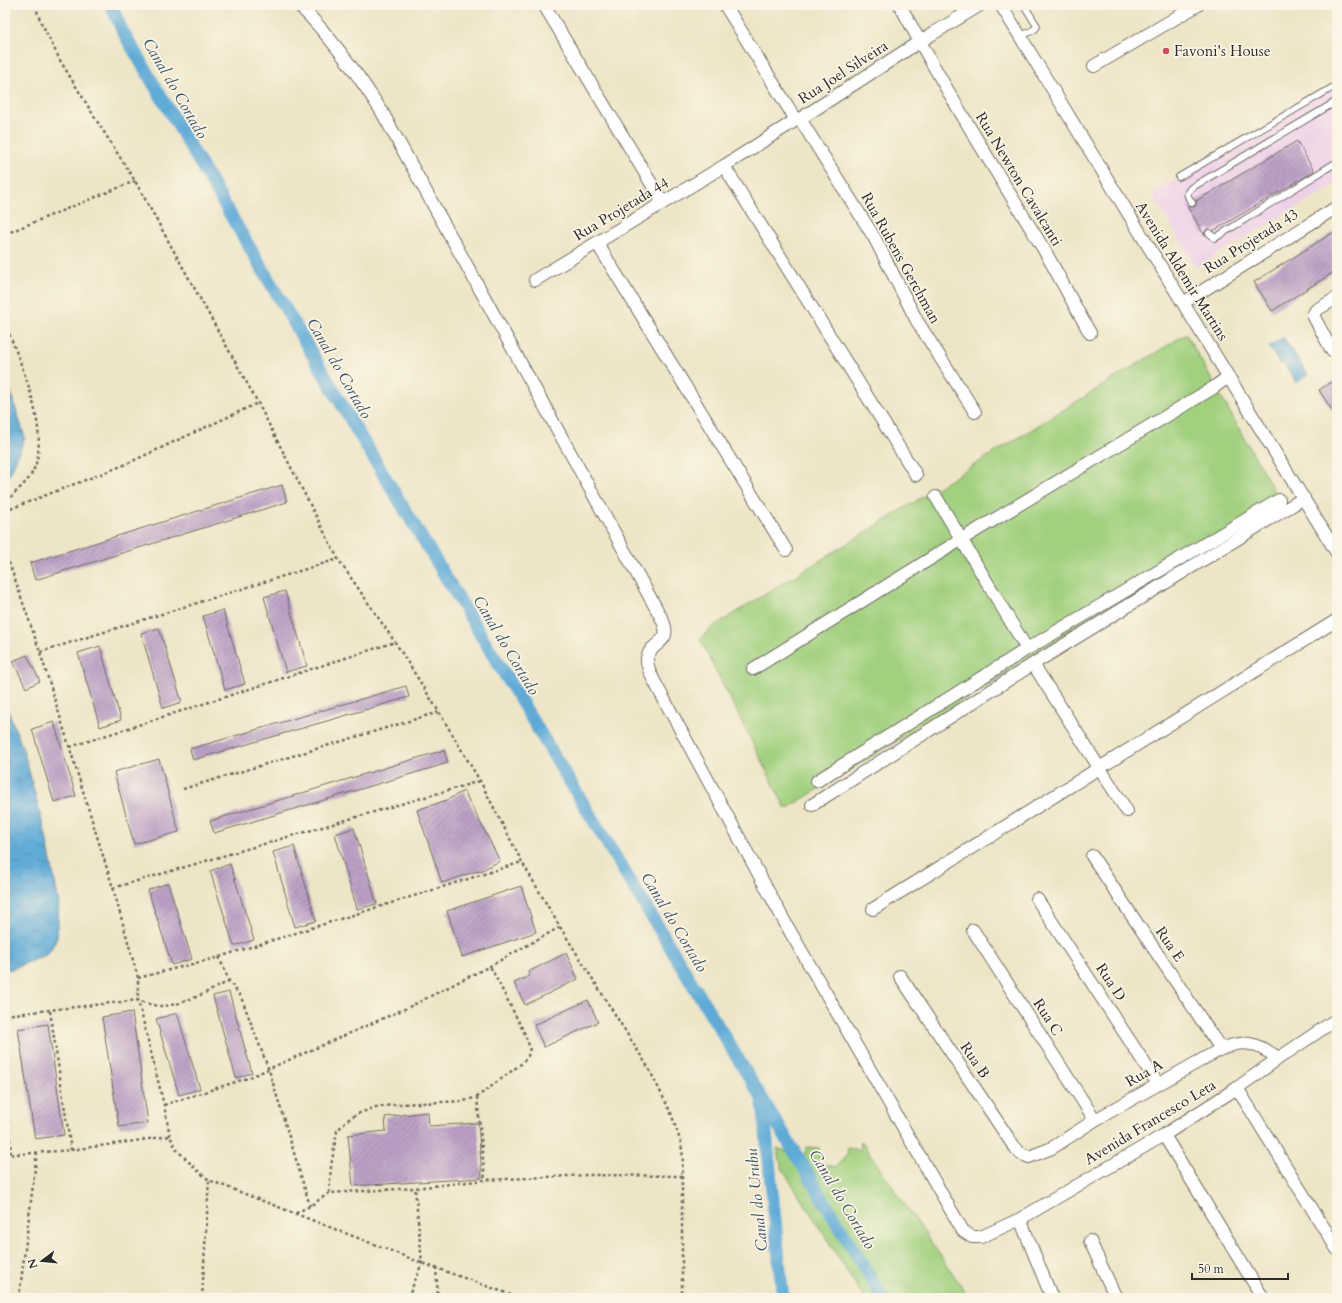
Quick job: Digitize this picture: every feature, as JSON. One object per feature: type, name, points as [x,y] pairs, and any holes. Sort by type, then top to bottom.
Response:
[{"type":"street","name":"Avenida Francesco Leta","points":[[299,5],[345,58],[364,83],[382,112],[658,612],[665,626],[666,635],[651,650],[647,659],[648,667],[787,926],[963,1231],[972,1237],[981,1237],[1020,1219],[1164,1135],[1237,1088],[1337,1019]]},
{"type":"street","points":[[544,5],[663,203]]},
{"type":"street","name":"Rua Rubens Gerchman","points":[[725,5],[874,237],[917,321],[975,412]]},
{"type":"street","name":"Rua Newton Cavalcanti","points":[[900,5],[919,42],[983,152],[1044,250],[1090,333]]},
{"type":"street","name":"Rua Joel Silveira","points":[[724,166],[980,5]]},
{"type":"street","name":"Avenida Aldemir Martins","points":[[1001,5],[1182,303],[1337,552]]},
{"type":"street","points":[[1094,66],[1198,5]]},
{"type":"street","points":[[724,166],[916,475]]},
{"type":"street","name":"Rua Projetada 44","points":[[535,280],[724,166]]},
{"type":"street","name":"Rua Projetada 43","points":[[1182,303],[1337,207]]},
{"type":"street","points":[[597,243],[786,550]]},
{"type":"street","points":[[1337,298],[1316,310],[1314,315],[1332,351],[1337,352]]},
{"type":"street","points":[[753,669],[962,539],[1213,388],[1228,377]]},
{"type":"street","points":[[936,497],[1027,649]]},
{"type":"street","points":[[812,805],[1033,664],[1304,498]]},
{"type":"street","points":[[817,780],[1027,649],[1279,500]]},
{"type":"street","points":[[874,908],[1337,620]]},
{"type":"street","points":[[1033,664],[1127,811]]},
{"type":"street","name":"Rua E","points":[[1092,856],[1221,1049]]},
{"type":"street","name":"Rua D","points":[[1037,899],[1158,1084]]},
{"type":"street","name":"Rua C","points":[[973,930],[1095,1120]]},
{"type":"street","name":"Rua B","points":[[900,976],[1013,1145],[1020,1153],[1029,1157]]},
{"type":"street","name":"Rua A","points":[[1029,1157],[1052,1148],[1095,1120],[1221,1049],[1233,1044],[1246,1042],[1258,1045],[1279,1058]]},
{"type":"street","points":[[1237,1088],[1337,1249]]},
{"type":"street","points":[[1164,1135],[1263,1298]]},
{"type":"street","points":[[1020,1219],[1052,1298]]},
{"type":"street","points":[[1090,1241],[1116,1298]]},
{"type":"lane","points":[[1020,37],[1035,29],[1037,26],[1024,5]]},
{"type":"lane","points":[[1179,177],[1337,85]]},
{"type":"lane","points":[[1192,203],[1187,194],[1191,188],[1337,101]]},
{"type":"lane","points":[[1209,233],[1215,238],[1337,162]]},
{"type":"path","points":[[34,5],[61,62],[135,181],[258,403],[338,559],[395,642],[439,712],[480,781],[522,862],[560,927],[648,1067],[671,1113],[681,1143],[683,1158],[682,1298]]},
{"type":"path","points":[[5,234],[135,181]]},
{"type":"path","points":[[5,323],[27,383],[36,416],[39,440],[36,462],[29,478],[5,502]]},
{"type":"path","points":[[5,511],[124,466],[258,403]]},
{"type":"path","points":[[5,551],[40,652],[113,888],[138,978],[138,1000],[164,1104],[170,1136],[176,1149],[197,1170],[210,1180],[422,1263],[520,1298]]},
{"type":"path","points":[[40,652],[338,559]]},
{"type":"path","points":[[70,746],[395,642]]},
{"type":"path","points":[[183,789],[439,712]]},
{"type":"path","points":[[113,888],[480,781]]},
{"type":"path","points":[[138,978],[219,957],[522,862]]},
{"type":"path","points":[[164,1104],[269,1070],[409,1008],[490,966],[560,927]]},
{"type":"path","points":[[219,957],[229,981],[241,996],[269,1070],[310,1206]]},
{"type":"path","points":[[329,1193],[331,1167],[337,1131],[346,1121],[357,1114],[376,1107],[400,1104],[464,1101],[477,1097],[521,1064],[528,1056],[530,1048],[524,1032],[490,966]]},
{"type":"path","points":[[5,1015],[138,1000],[148,1004],[162,1006],[177,1003],[211,990],[229,981]]},
{"type":"path","points":[[50,1011],[71,1150]]},
{"type":"path","points":[[5,1073],[11,1154]]},
{"type":"path","points":[[477,1097],[485,1180]]},
{"type":"path","points":[[5,1155],[71,1150],[170,1136]]},
{"type":"path","points":[[19,1298],[37,1152]]},
{"type":"path","points":[[296,1213],[310,1206],[329,1193],[415,1188],[485,1180],[589,1175],[682,1176]]},
{"type":"path","points":[[202,1298],[210,1180]]},
{"type":"path","points":[[408,1298],[422,1263],[415,1188]]},
{"type":"path","points":[[436,1267],[438,1298]]},
{"type":"shaded area","points":[[1337,84],[1337,183],[1196,267],[1152,194]]},
{"type":"green space","points":[[1186,334],[1282,505],[786,809],[700,639],[714,626]]},
{"type":"green space","points":[[861,1141],[960,1284],[968,1298],[864,1298],[782,1168],[777,1148],[803,1157],[807,1147],[819,1148],[820,1164],[836,1167],[847,1155],[848,1147],[860,1151]]},
{"type":"water","points":[[1283,337],[1308,375],[1296,383],[1283,362],[1280,364],[1269,347]]},
{"type":"water","points":[[5,374],[25,438],[10,474],[5,478]]},
{"type":"water","points":[[5,702],[24,752],[46,836],[59,903],[57,938],[48,954],[12,969],[5,970]]},
{"type":"building","points":[[1297,141],[1314,171],[1213,231],[1207,229],[1205,236],[1187,206],[1194,207],[1196,205],[1196,201]]},
{"type":"building","points":[[1337,230],[1337,270],[1272,311],[1254,282]]},
{"type":"building","points":[[1337,378],[1337,418],[1319,390]]},
{"type":"building","points":[[282,485],[287,502],[35,580],[30,563]]},
{"type":"building","points":[[285,591],[307,666],[286,672],[264,597]]},
{"type":"building","points":[[223,610],[245,684],[225,690],[203,616]]},
{"type":"building","points":[[159,628],[182,702],[163,708],[141,633]]},
{"type":"building","points":[[100,646],[121,720],[100,727],[78,653]]},
{"type":"building","points":[[27,655],[40,681],[26,688],[13,661]]},
{"type":"building","points":[[406,686],[409,697],[193,760],[190,749]]},
{"type":"building","points":[[54,722],[76,796],[54,802],[32,729]]},
{"type":"building","points":[[444,750],[448,763],[214,833],[210,821]]},
{"type":"building","points":[[159,759],[179,832],[134,844],[114,772]]},
{"type":"building","points":[[464,791],[500,861],[478,872],[477,871],[442,883],[417,810],[447,800]]},
{"type":"building","points":[[354,828],[377,904],[357,909],[335,834]]},
{"type":"building","points":[[294,846],[316,921],[295,927],[273,852]]},
{"type":"building","points":[[230,864],[254,940],[234,946],[210,871]]},
{"type":"building","points":[[168,883],[192,959],[172,965],[148,890]]},
{"type":"building","points":[[521,886],[536,932],[462,957],[447,911]]},
{"type":"building","points":[[566,953],[578,979],[525,1005],[514,983],[530,976],[528,972]]},
{"type":"building","points":[[229,992],[252,1073],[236,1078],[213,996]]},
{"type":"building","points":[[588,1000],[598,1022],[544,1047],[534,1025]]},
{"type":"building","points":[[132,1012],[148,1123],[119,1127],[102,1017]]},
{"type":"building","points":[[177,1013],[200,1089],[179,1095],[156,1019]]},
{"type":"building","points":[[48,1024],[64,1135],[35,1139],[18,1029]]},
{"type":"building","points":[[428,1112],[429,1126],[478,1123],[482,1178],[353,1186],[348,1135],[386,1131],[385,1117]]},
{"type":"waterway","name":"Canal do Cortado","points":[[111,5],[122,30],[362,439],[883,1298]]},
{"type":"waterway","name":"Canal do Urubu","points":[[763,1103],[783,1298]]},
{"type":"place","name":"Favoni's House","points":[[1166,51]]}]
